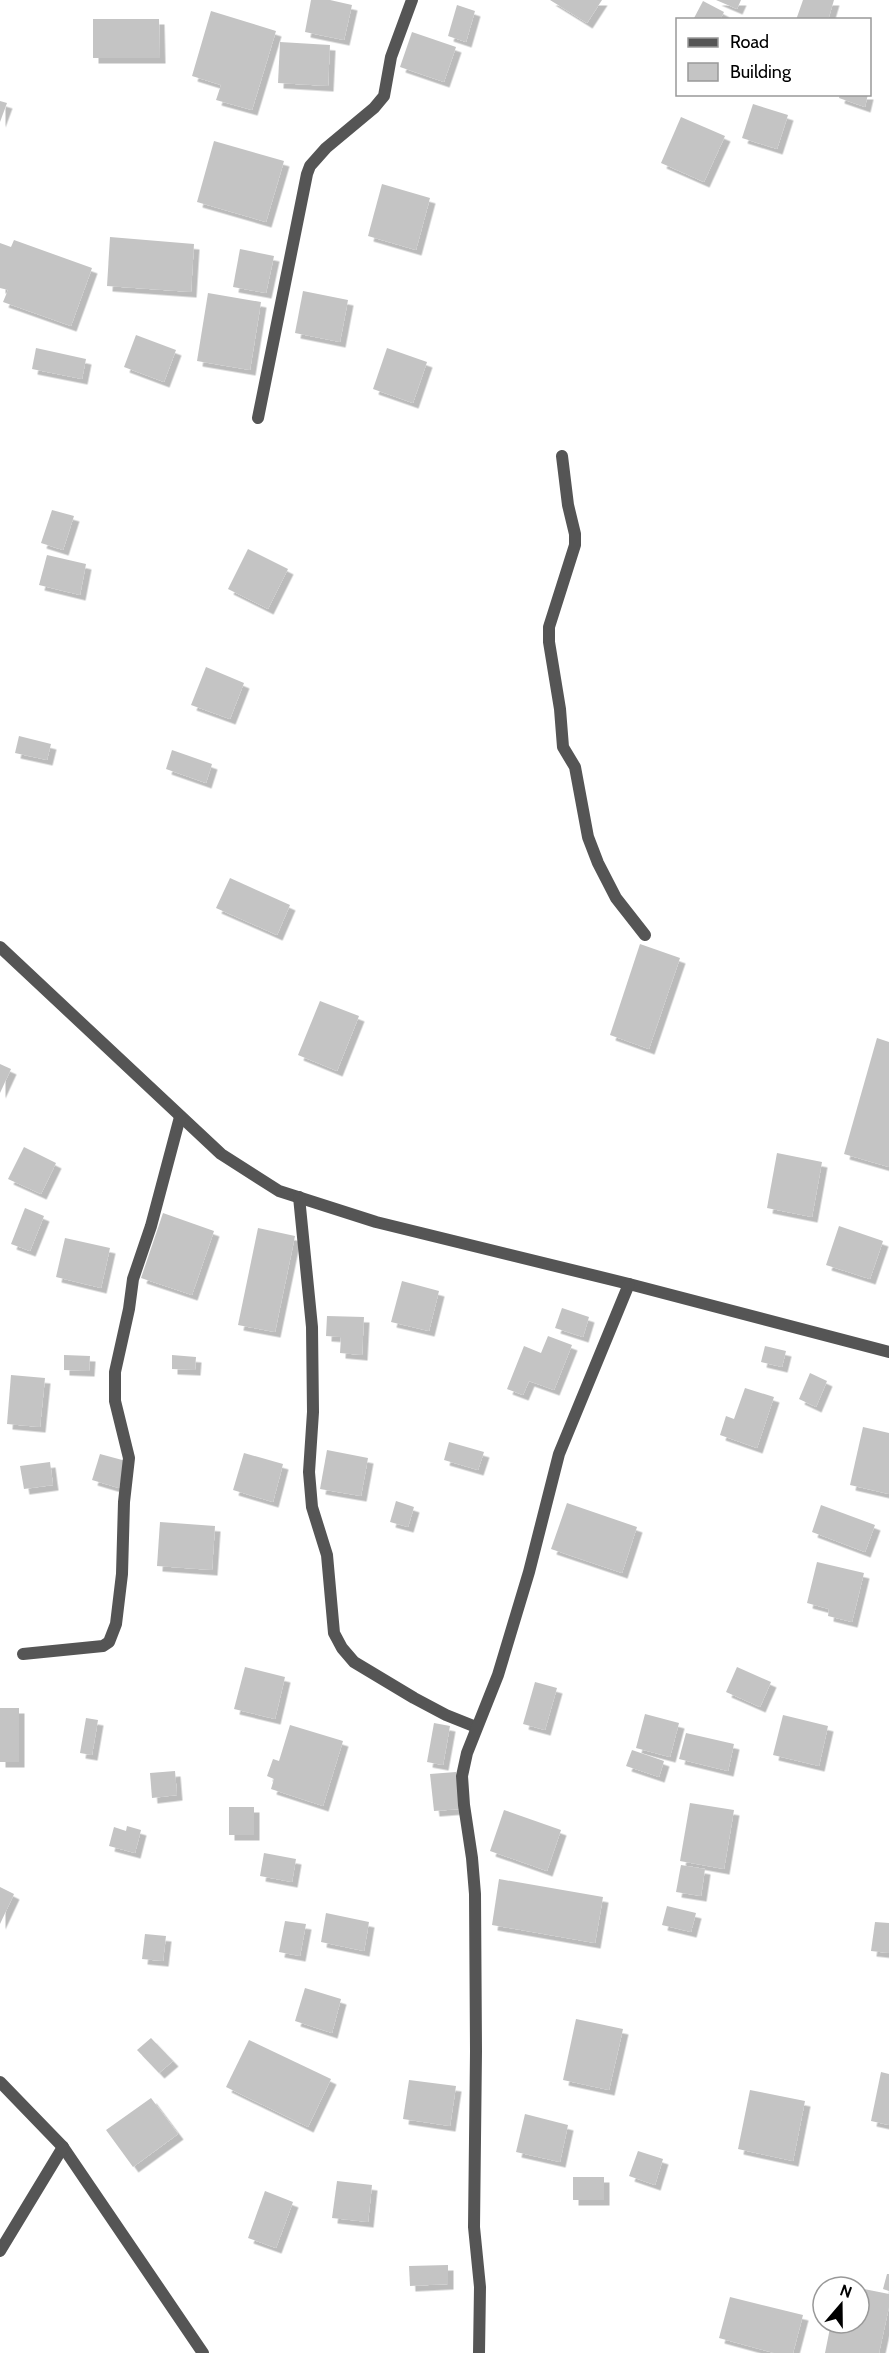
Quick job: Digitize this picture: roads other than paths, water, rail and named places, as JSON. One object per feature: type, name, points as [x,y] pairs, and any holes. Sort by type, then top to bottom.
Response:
[{"type":"street","points":[[258,418],[307,174],[310,166],[326,148],[374,108],[384,96],[391,57],[412,0]]},
{"type":"street","points":[[562,456],[575,545],[549,627],[549,642],[564,747],[575,767],[588,837],[598,863],[616,898],[645,934]]},
{"type":"street","points":[[0,947],[221,1154],[279,1191],[376,1222],[629,1284],[889,1352]]},
{"type":"street","points":[[23,1654],[103,1646],[110,1642],[117,1624],[123,1574],[124,1502],[129,1458],[115,1401],[115,1372],[133,1279],[151,1227],[180,1117]]},
{"type":"street","points":[[298,1197],[312,1327],[313,1412],[309,1472],[312,1507],[327,1555],[334,1633],[342,1648],[354,1662],[446,1715],[476,1726]]},
{"type":"street","points":[[479,2353],[480,2287],[474,2227],[475,1904],[462,1776],[466,1753],[498,1675],[530,1572],[559,1454],[629,1284]]},
{"type":"street","points":[[0,2082],[63,2147],[203,2353]]},
{"type":"street","points":[[0,2251],[63,2147]]}]
